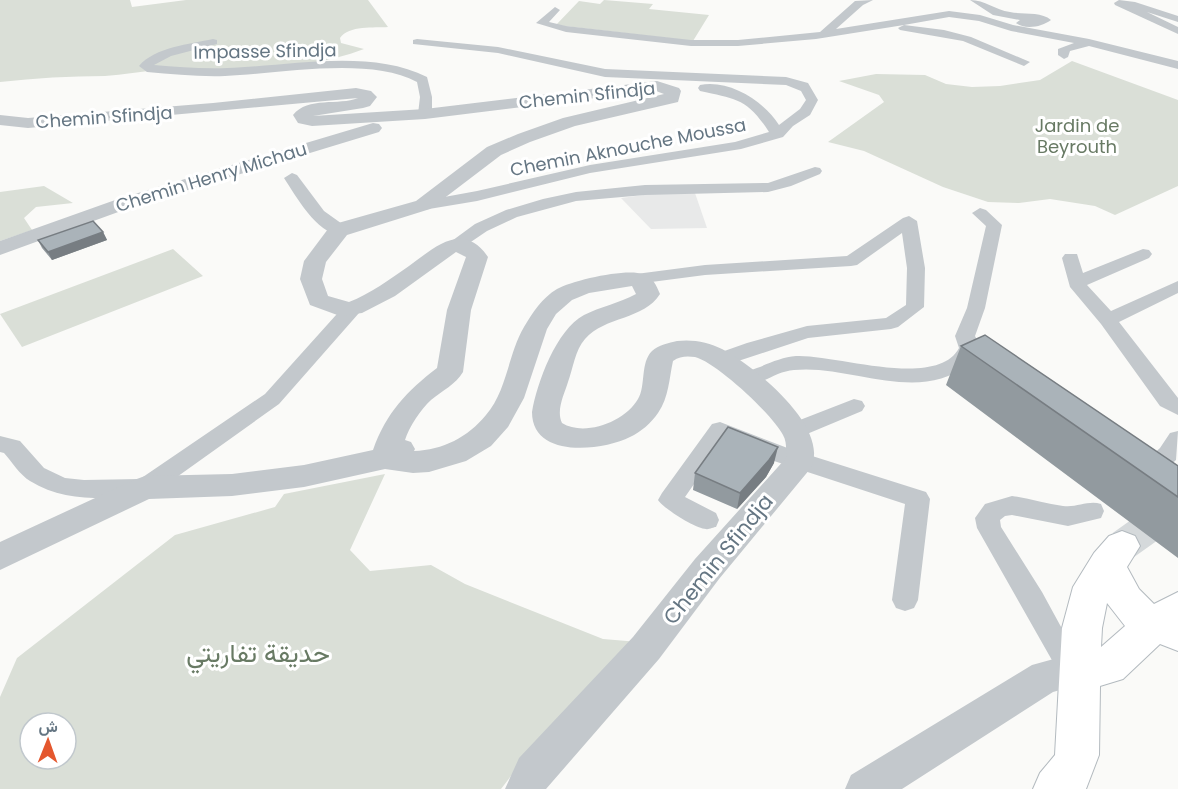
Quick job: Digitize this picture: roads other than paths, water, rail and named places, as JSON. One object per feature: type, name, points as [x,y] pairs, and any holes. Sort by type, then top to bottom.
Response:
[{"type":"main road","points":[[1056,789],[1069,775],[1077,755],[1082,628],[1092,587],[1114,555],[1129,608],[1170,622]]},
{"type":"main road","points":[[1079,669],[1109,666],[1170,622]]},
{"type":"street","points":[[823,35],[860,3],[868,0]]},
{"type":"street","points":[[555,10],[541,23],[566,29],[691,43],[756,42],[823,35],[949,14],[1028,24],[1046,20],[1003,15],[986,8],[975,0]]},
{"type":"street","points":[[1140,0],[1178,10]]},
{"type":"street","points":[[1117,1],[1134,3],[1157,14],[1178,19]]},
{"type":"street","points":[[1117,1],[1120,5],[1178,31]]},
{"type":"street","points":[[980,18],[1011,28],[1095,43],[1178,65]]},
{"type":"street","points":[[879,25],[944,33],[967,39],[1024,62]]},
{"type":"street","points":[[1064,55],[1064,49],[1095,43],[1106,38],[1116,38],[1178,56]]},
{"type":"street","name":"Impasse Sfindja","points":[[213,42],[172,53],[151,61],[145,66],[147,68],[224,72],[342,67],[392,68],[411,73],[423,81],[426,97],[425,114]]},
{"type":"street","name":"Chemin Aknouche Moussa","points":[[417,42],[498,50],[604,73],[744,78],[803,84],[809,89],[812,100],[805,112],[788,123],[778,134],[736,147],[590,169],[477,196],[423,205]]},
{"type":"street","name":"Chemin Sfindja","points":[[0,120],[28,123],[360,93],[369,96],[368,100],[358,104],[311,109],[303,113],[303,117],[312,121],[425,114],[644,87],[657,86],[673,91],[672,98],[569,122],[494,151],[423,205],[339,230]]},
{"type":"street","points":[[673,91],[695,88],[720,89],[742,96],[762,112],[778,134]]},
{"type":"street","name":"Chemin Henry Michau","points":[[0,248],[136,200],[334,139],[425,114]]},
{"type":"street","points":[[0,558],[145,488],[272,399],[352,309],[394,287],[442,250],[453,246],[470,233],[502,216],[559,199],[592,194],[711,187],[776,187],[815,171]]},
{"type":"street","points":[[292,178],[316,213],[330,226],[339,230],[315,261],[311,279],[318,300],[333,308],[352,309]]},
{"type":"street","points":[[747,380],[795,363],[918,376],[950,370],[969,350],[969,343],[965,336],[976,308],[994,225],[980,213]]},
{"type":"street","points":[[0,444],[12,447],[36,474],[61,486],[84,489],[244,483],[304,476],[385,458],[424,464],[474,446],[500,420],[513,394],[528,346],[544,315],[564,295],[591,285],[705,270],[851,261],[909,221],[916,268],[915,307],[891,322],[807,332],[754,347],[720,360]]},
{"type":"street","points":[[385,458],[394,430],[419,396],[450,372],[459,310],[477,257],[469,249],[453,246]]},
{"type":"street","points":[[1077,283],[1143,254]]},
{"type":"street","points":[[1071,258],[1077,283],[1108,320],[1167,401],[1178,408]]},
{"type":"street","points":[[636,279],[647,288],[648,294],[645,299],[595,319],[576,333],[563,356],[546,410],[546,421],[551,429],[560,436],[573,438],[594,437],[620,430],[642,414],[651,403],[655,391],[656,371],[661,357],[669,351],[692,349],[713,355],[720,360],[747,380],[785,417],[795,431],[801,451],[800,461]]},
{"type":"street","points":[[1108,320],[1178,286]]},
{"type":"street","points":[[795,431],[854,406]]},
{"type":"street","points":[[707,520],[670,500],[720,430],[800,461],[918,499],[905,600]]},
{"type":"street","points":[[1139,480],[1168,454],[1178,439]]},
{"type":"street","name":"Chemin Sfindja","points":[[525,789],[533,772],[646,648],[707,569],[800,461]]},
{"type":"street","points":[[1079,669],[1064,658],[1051,640],[1033,601],[988,528],[987,518],[993,510],[1004,506],[1060,516],[1078,516],[1092,511]]},
{"type":"street","points":[[865,789],[1044,677],[1079,669]]},
{"type":"tunnel","points":[[1122,546],[1178,506]]},
{"type":"park label","name":"Jardin de Beyrouth","points":[[1077,135]]},
{"type":"park label","name":"حديقة تفاريتي","points":[[258,653]]}]
